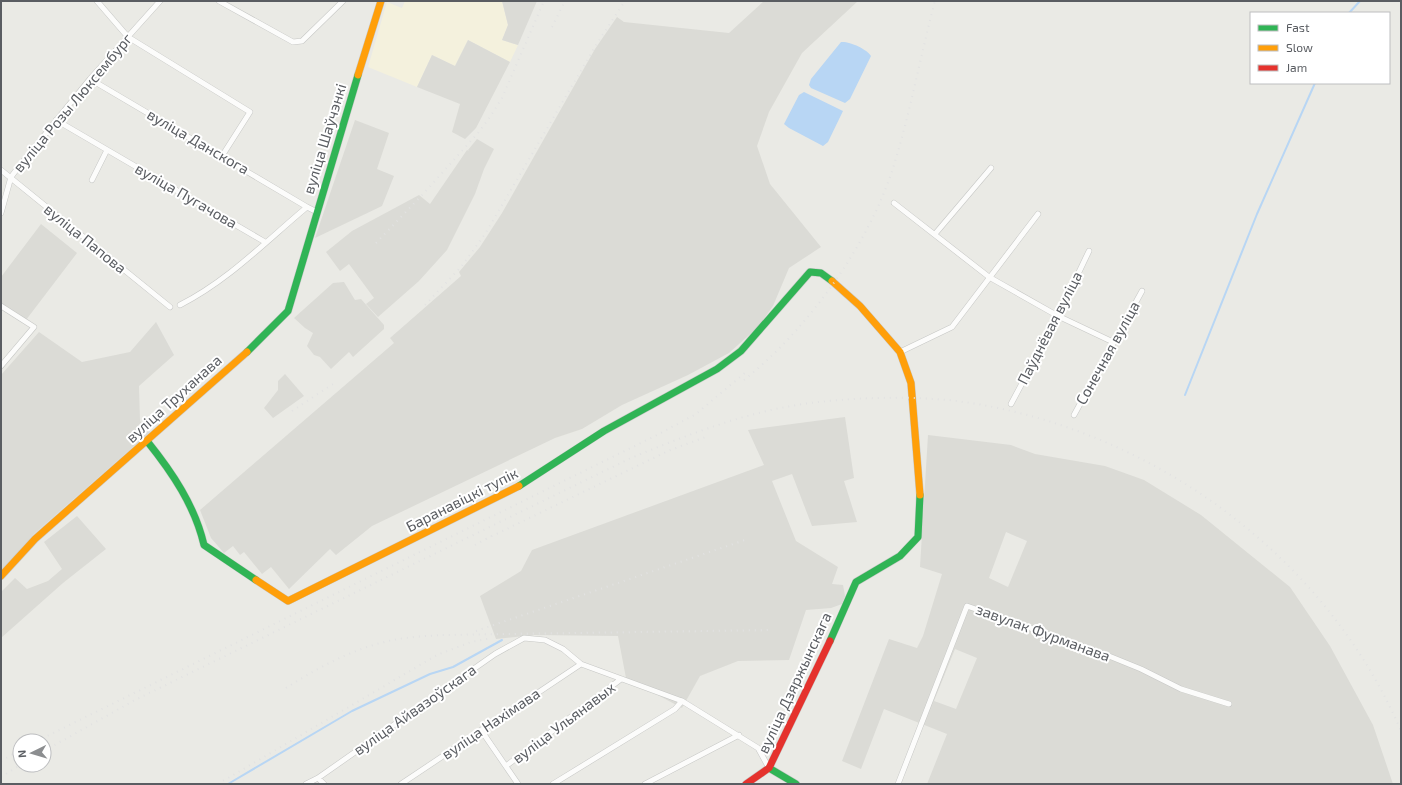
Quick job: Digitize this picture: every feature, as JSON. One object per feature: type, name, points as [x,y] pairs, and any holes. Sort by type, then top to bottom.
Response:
[{"type":"street","points":[[97,1],[128,37],[250,112],[222,156]]},
{"type":"street","name":"вуліца Розы Люксембург","points":[[1,213],[11,177],[90,79],[160,1]]},
{"type":"street","points":[[219,1],[293,42],[302,41],[306,38],[343,1]]},
{"type":"street","name":"вуліца Шаўчэнкі","points":[[180,304],[202,294],[236,270],[265,242],[306,207],[316,212],[381,1]]},
{"type":"street","name":"вуліца Данскога","points":[[90,79],[306,207]]},
{"type":"street","name":"вуліца Пугачова","points":[[56,120],[265,242]]},
{"type":"street","points":[[92,180],[107,150]]},
{"type":"street","points":[[935,234],[991,168]]},
{"type":"street","name":"вуліца Папова","points":[[1,170],[170,307]]},
{"type":"street","points":[[894,203],[989,277],[1058,316],[1113,342]]},
{"type":"street","name":"вуліца Труханава","points":[[1,576],[34,539],[147,441],[251,348],[288,312],[316,212]]},
{"type":"street","points":[[900,352],[952,327],[1038,214]]},
{"type":"street","name":"Паўднёвая вуліца","points":[[1011,404],[1058,316],[1089,251]]},
{"type":"street","name":"Баранавіцкі тупік","points":[[147,441],[173,474],[200,527],[204,545],[288,601],[531,480],[604,431],[717,369],[742,351],[810,272],[821,273],[834,282],[860,306],[900,352]]},
{"type":"street","name":"Сонечная вуліца","points":[[1074,415],[1142,291]]},
{"type":"street","points":[[1,306],[34,327],[1,366]]},
{"type":"street","name":"вуліца Дзяржынскага","points":[[746,784],[769,768],[837,627],[856,582],[900,556],[918,537],[920,500],[914,406],[911,383],[900,352]]},
{"type":"street","name":"завулак Фурманава","points":[[898,784],[967,606],[1104,654],[1141,669],[1181,689],[1229,704]]},
{"type":"street","name":"вуліца Айвазоўскага","points":[[306,784],[318,778],[495,654],[524,638],[545,640],[563,649],[581,664]]},
{"type":"street","points":[[581,664],[682,701],[758,748],[769,768],[796,784]]},
{"type":"street","name":"вуліца Нахімава","points":[[401,784],[581,664]]},
{"type":"street","name":"вуліца Ульянавых","points":[[506,766],[621,679]]},
{"type":"street","points":[[554,784],[675,709],[682,701]]},
{"type":"street","points":[[481,730],[518,784]]},
{"type":"street","points":[[645,784],[739,735]]},
{"type":"street","points":[[318,778],[324,784]]},
{"type":"shaded area","points":[[405,1],[502,1],[508,25],[502,40],[518,45],[510,62],[468,40],[455,66],[432,55],[417,87],[368,67],[387,2],[402,8]]},
{"type":"shaded area","points":[[502,1],[537,1],[518,45],[502,40],[508,25]]},
{"type":"shaded area","points":[[764,1],[858,1],[802,53],[769,112],[757,146],[770,184],[821,247],[789,268],[773,306],[757,328],[729,353],[688,375],[622,405],[582,429],[555,438],[372,526],[336,555],[330,549],[289,589],[271,567],[262,574],[244,552],[240,555],[233,546],[224,553],[211,538],[200,510],[394,343],[390,338],[461,276],[459,272],[480,247],[502,213],[595,49],[617,17],[624,22],[729,33]]},
{"type":"shaded area","points":[[468,40],[510,62],[476,128],[465,139],[452,132],[460,104],[417,87],[432,55],[455,66]]},
{"type":"shaded area","points":[[355,120],[389,133],[377,169],[394,176],[382,206],[315,238]]},
{"type":"shaded area","points":[[477,139],[494,149],[484,169],[475,194],[447,250],[419,281],[378,317],[366,304],[374,298],[349,264],[340,271],[326,252],[352,231],[419,195],[430,204],[467,150],[469,151],[468,150]]},
{"type":"shaded area","points":[[41,224],[77,253],[26,320],[1,304],[1,277]]},
{"type":"shaded area","points":[[344,282],[355,300],[361,299],[384,325],[384,329],[353,357],[349,352],[331,369],[320,357],[314,355],[307,346],[313,333],[294,318],[333,283]]},
{"type":"shaded area","points":[[156,322],[174,355],[139,386],[140,421],[150,432],[34,534],[1,571],[1,375],[39,332],[82,362],[130,352]]},
{"type":"shaded area","points":[[285,374],[304,396],[273,418],[264,408],[278,390],[278,381]]},
{"type":"shaded area","points":[[845,417],[854,478],[844,481],[857,522],[812,526],[792,474],[772,481],[796,541],[838,567],[832,584],[843,585],[845,596],[842,604],[831,608],[806,610],[789,660],[738,661],[700,676],[682,708],[626,678],[618,636],[535,635],[496,639],[480,596],[521,571],[532,550],[764,465],[748,430]]},
{"type":"shaded area","points":[[928,435],[1011,445],[1035,454],[1105,466],[1144,480],[1201,515],[1290,587],[1330,646],[1373,725],[1393,784],[927,784],[947,734],[884,709],[861,769],[842,761],[889,639],[917,648],[923,636],[942,574],[920,567]],"holes":[[[1006,532],[1027,541],[1008,587],[989,578]],[[955,649],[977,658],[956,709],[934,701]]]},
{"type":"shaded area","points":[[77,516],[106,549],[63,583],[1,638],[1,592],[15,578],[27,589],[48,581],[62,569],[44,542]]},
{"type":"water","points":[[841,42],[858,46],[871,56],[850,99],[845,103],[811,88],[809,85],[811,79]]},
{"type":"water","points":[[804,92],[843,111],[828,142],[823,146],[784,124],[799,95]]},
{"type":"waterway","points":[[1350,12],[1360,1]]},
{"type":"waterway","points":[[1185,395],[1257,214],[1315,84]]},
{"type":"waterway","points":[[228,784],[352,711],[430,674],[453,667],[502,640]]},
{"type":"railway","points":[[376,243],[424,193],[478,133],[490,117],[502,98],[544,1]]},
{"type":"railway","points":[[552,27],[565,1]]},
{"type":"railway","points":[[425,305],[461,267],[485,234],[596,45],[625,1]]},
{"type":"railway","points":[[744,380],[790,337],[811,312],[832,286],[851,258],[867,229],[881,200],[892,171],[910,107],[935,1]]},
{"type":"railway","points":[[52,734],[659,434],[696,414],[746,372]]},
{"type":"railway","points":[[292,411],[333,384]]},
{"type":"railway","points":[[52,747],[135,700],[631,458],[723,423],[770,410],[819,402],[888,398],[922,398],[957,401],[1028,415],[1096,438],[1161,469],[1222,509],[1277,555],[1326,608],[1368,667],[1401,731]]},
{"type":"railway","points":[[486,539],[668,451],[708,436]]},
{"type":"railway","points":[[475,545],[491,536]]},
{"type":"railway","points":[[476,631],[745,540]]},
{"type":"railway","points":[[286,688],[311,673],[351,653],[379,643],[405,638],[442,635],[771,630]]},
{"type":"railway","points":[[218,784],[437,655],[471,642],[492,638]]},
{"type":"railway","points":[[1,761],[12,755]]},
{"type":"railway","points":[[1,777],[12,770]]},
{"type":"traffic: fast","points":[[247,352],[288,311],[358,75]]},
{"type":"traffic: fast","points":[[519,486],[604,431],[717,369],[741,351],[810,272],[821,273],[832,281]]},
{"type":"traffic: fast","points":[[147,441],[182,490],[195,517],[204,545],[256,580]]},
{"type":"traffic: fast","points":[[830,641],[856,582],[900,556],[918,537],[920,495]]},
{"type":"traffic: fast","points":[[769,768],[796,784]]},
{"type":"traffic: slow","points":[[358,75],[381,1]]},
{"type":"traffic: slow","points":[[832,281],[860,306],[900,352],[911,383],[920,495]]},
{"type":"traffic: slow","points":[[1,576],[35,539],[247,352]]},
{"type":"traffic: slow","points":[[256,580],[288,601],[519,486]]},
{"type":"traffic: jam","points":[[746,784],[769,768],[830,641]]}]
